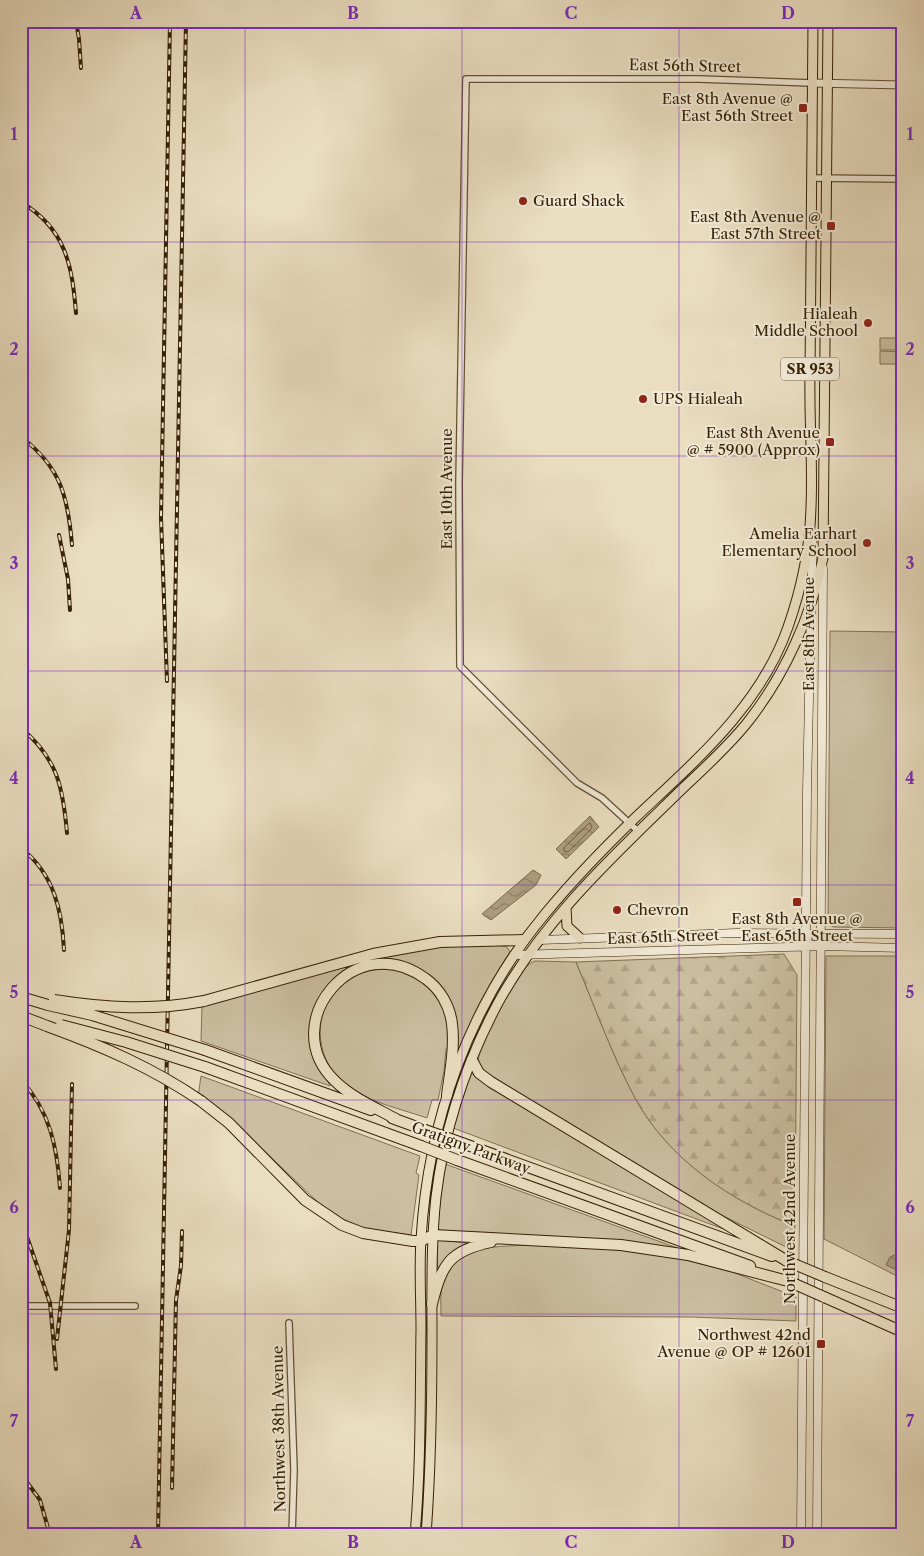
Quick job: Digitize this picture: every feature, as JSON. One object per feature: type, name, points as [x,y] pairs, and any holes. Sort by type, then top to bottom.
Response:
[{"type":"highway","points":[[49,1002],[138,1009],[171,1008],[204,1001],[373,954],[440,942],[524,940]]},
{"type":"highway","points":[[396,1119],[335,1081],[324,1066],[316,1047],[315,1030],[319,1011],[326,994],[336,983],[351,972],[364,966],[383,962],[402,966],[419,974],[435,985],[448,1006],[452,1022],[453,1046],[447,1095]]},
{"type":"highway","name":"Gratigny Parkway","points":[[21,996],[92,1014],[205,1050],[788,1261],[903,1308]]},
{"type":"highway","points":[[21,1016],[47,1024],[140,1063],[201,1101],[229,1123],[305,1200],[328,1217],[363,1234],[421,1241],[432,1235],[621,1245],[688,1255],[788,1281]]},
{"type":"highway","name":"Gratigny Parkway","points":[[47,1024],[126,1042],[205,1067],[736,1260],[903,1332]]},
{"type":"highway","points":[[472,1060],[479,1073],[491,1082],[788,1261]]},
{"type":"highway","points":[[432,1304],[443,1269],[450,1258],[473,1246],[507,1239]]},
{"type":"main road","name":"East 8th Avenue","points":[[806,933],[807,790],[812,600],[810,325],[813,21]]},
{"type":"main road","name":"East 8th Avenue","points":[[821,946],[828,21]]},
{"type":"main road","points":[[810,325],[825,325]]},
{"type":"main road","points":[[811,466],[824,467]]},
{"type":"main road","points":[[415,1535],[420,1432],[421,1241],[430,1162],[447,1095],[461,1056],[476,1022],[524,940],[569,886],[630,823],[726,730],[761,684],[788,629],[798,593],[812,509]]},
{"type":"main road","points":[[426,1535],[432,1435],[432,1235],[441,1166],[461,1089],[472,1060],[498,1004],[528,955],[567,904],[745,725],[762,703],[787,660],[812,600],[823,558]]},
{"type":"main road","points":[[807,790],[822,791]]},
{"type":"main road","points":[[567,904],[565,917],[567,926],[572,933],[580,938]]},
{"type":"main road","name":"East 65th Street","points":[[524,940],[806,933],[903,934]]},
{"type":"main road","name":"Northwest 42nd Avenue","points":[[801,1535],[806,933]]},
{"type":"main road","name":"East 65th Street","points":[[514,955],[806,946],[903,948]]},
{"type":"main road","name":"Northwest 42nd Avenue","points":[[816,1535],[821,946]]},
{"type":"main road","points":[[802,1401],[818,1401]]},
{"type":"street","name":"East 56th Street","points":[[466,79],[699,79],[903,85]]},
{"type":"street","name":"East 10th Avenue","points":[[466,79],[459,484],[460,666],[578,783],[602,798],[638,832]]},
{"type":"street","points":[[811,178],[903,179]]},
{"type":"street","points":[[21,1306],[135,1306]]},
{"type":"street","name":"Northwest 38th Avenue","points":[[289,1323],[294,1470],[292,1535]]},
{"type":"green space","points":[[880,338],[902,338],[901,350],[880,350]]},
{"type":"green space","points":[[880,351],[902,352],[901,364],[880,364]]},
{"type":"green space","points":[[830,631],[903,632],[903,928],[833,927],[828,923]]},
{"type":"green space","points":[[497,945],[507,947],[511,953],[457,1059],[454,1017],[426,974],[409,963],[385,959],[385,956],[445,946]]},
{"type":"green space","points":[[784,954],[797,975],[795,1226],[771,1216],[725,1191],[704,1176],[665,1141],[649,1120],[627,1082],[576,962]]},
{"type":"green space","points":[[826,956],[903,956],[903,1279],[824,1239]]},
{"type":"green space","points":[[535,961],[576,962],[619,1065],[635,1098],[649,1120],[665,1141],[704,1176],[748,1204],[795,1226],[792,1250],[707,1208],[490,1079],[478,1065],[479,1054],[511,988],[527,966]]},
{"type":"green space","points":[[352,964],[341,972],[323,992],[312,1016],[310,1029],[314,1057],[330,1086],[201,1041],[202,1006]]},
{"type":"green space","points":[[392,968],[407,974],[429,987],[442,1004],[446,1015],[450,1046],[446,1049],[438,1100],[432,1100],[427,1118],[356,1092],[337,1077],[323,1053],[320,1025],[328,1000],[337,988],[348,979],[363,972]]},
{"type":"green space","points":[[471,1073],[480,1079],[734,1233],[453,1128]]},
{"type":"green space","points":[[201,1076],[420,1156],[416,1173],[419,1175],[411,1235],[366,1229],[343,1219],[322,1206],[236,1124],[198,1097]]},
{"type":"green space","points":[[445,1164],[683,1250],[445,1233],[437,1228]]},
{"type":"green space","points":[[439,1240],[467,1243],[452,1252],[438,1271],[436,1242]]},
{"type":"green space","points":[[534,1245],[621,1250],[679,1258],[735,1273],[796,1297],[796,1321],[692,1317],[441,1316],[442,1285],[447,1271],[456,1261],[467,1254],[493,1247]]},
{"type":"water","points":[[590,816],[599,827],[566,859],[556,849]]},
{"type":"water","points":[[533,870],[541,875],[536,885],[491,920],[482,914]]},
{"type":"water","points":[[899,1253],[903,1254],[903,1273],[886,1265],[890,1257]]},
{"type":"railway","points":[[76,21],[81,68]]},
{"type":"railway","points":[[167,681],[161,518],[170,21]]},
{"type":"railway","points":[[158,1535],[186,21]]},
{"type":"railway","points":[[21,202],[48,224],[64,250],[72,279],[76,313]]},
{"type":"railway","points":[[21,437],[35,448],[45,460],[60,484],[68,512],[72,545]]},
{"type":"railway","points":[[59,535],[68,579],[70,610]]},
{"type":"railway","points":[[21,728],[43,751],[51,763],[60,788],[67,833]]},
{"type":"railway","points":[[21,848],[32,858],[49,881],[58,907],[64,950]]},
{"type":"railway","points":[[21,1080],[39,1104],[50,1130],[57,1158],[60,1188]]},
{"type":"railway","points":[[57,1339],[69,1230],[72,1084]]},
{"type":"railway","points":[[172,1488],[176,1300],[181,1266],[182,1231]]},
{"type":"railway","points":[[26,1234],[50,1303],[56,1369]]},
{"type":"railway","points":[[21,1474],[40,1500],[50,1535]]},
{"type":"place","name":"East 8th Avenue @ East 56th Street","points":[[803,108]]},
{"type":"place","name":"Guard Shack","points":[[523,201]]},
{"type":"place","name":"East 8th Avenue @ East 57th Street","points":[[831,226]]},
{"type":"place","name":"Hialeah Middle School","points":[[868,323]]},
{"type":"place","name":"UPS Hialeah","points":[[643,399]]},
{"type":"place","name":"East 8th Avenue @ # 5900 (Approx)","points":[[830,442]]},
{"type":"place","name":"Amelia Earhart Elementary School","points":[[867,543]]},
{"type":"place","name":"East 8th Avenue @ East 65th Street","points":[[797,902]]},
{"type":"place","name":"Chevron","points":[[617,910]]},
{"type":"place","name":"Northwest 42nd Avenue @ OP # 12601","points":[[821,1344]]}]
